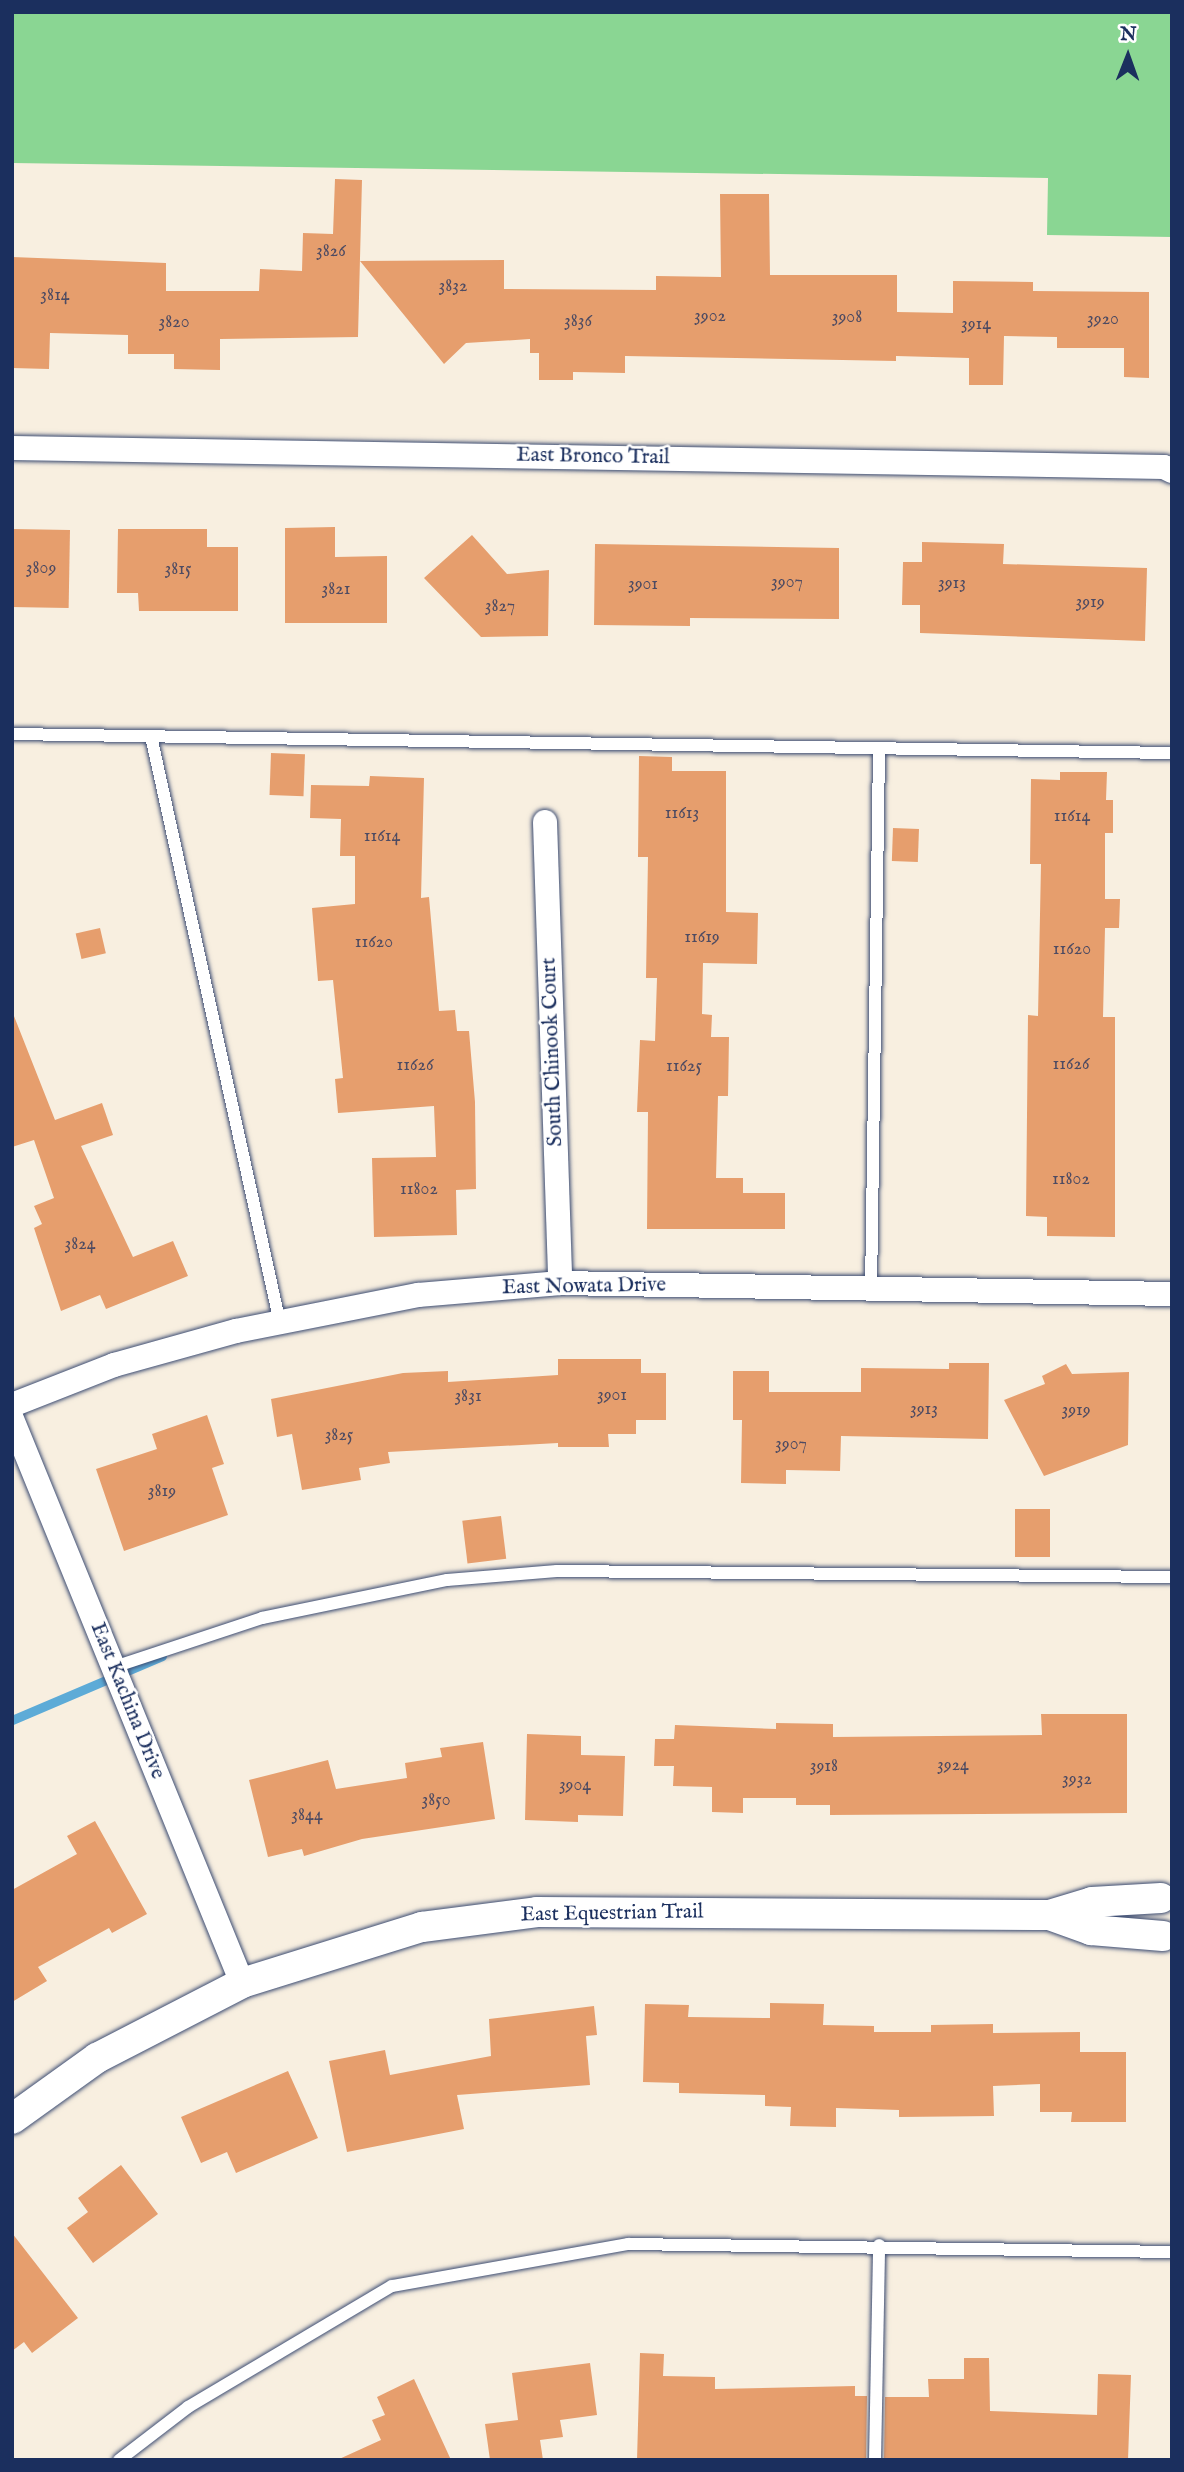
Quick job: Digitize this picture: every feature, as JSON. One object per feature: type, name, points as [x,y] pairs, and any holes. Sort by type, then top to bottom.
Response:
[{"type":"street","name":"East Bronco Trail","points":[[12,448],[1164,467],[1172,471]]},
{"type":"street","name":"South Chinook Court","points":[[545,822],[561,1283]]},
{"type":"street","name":"East Nowata Drive","points":[[12,1405],[114,1365],[280,1323],[418,1295],[561,1283],[1172,1294]]},
{"type":"street","name":"East Kachina Drive","points":[[12,1419],[243,1983]]},
{"type":"street","name":"East Equestrian Trail","points":[[12,2119],[97,2059],[243,1983],[422,1927],[537,1912],[1049,1915],[1092,1902],[1169,1889]]},
{"type":"street","points":[[1168,1940],[1156,1917],[1169,1889]]},
{"type":"street","name":"East Equestrian Trail","points":[[1049,1915],[1091,1930],[1168,1940]]},
{"type":"lane","points":[[12,734],[1172,753]]},
{"type":"lane","points":[[151,736],[280,1323]]},
{"type":"lane","points":[[871,1290],[879,749]]},
{"type":"lane","points":[[114,1667],[262,1618],[354,1596],[461,1579],[557,1571],[1172,1577]]},
{"type":"lane","points":[[119,2460],[188,2407],[392,2286],[628,2244],[879,2245],[1172,2252]]},
{"type":"lane","points":[[875,2460],[879,2245]]},
{"type":"green space","points":[[12,12],[1172,12],[1172,237],[1047,235],[1048,178],[12,163]]},
{"type":"building","points":[[335,179],[362,180],[358,337],[220,339],[220,370],[174,369],[174,354],[128,354],[128,335],[50,333],[49,369],[12,368],[12,257],[166,263],[166,291],[259,291],[260,269],[302,271],[303,233],[333,234]]},
{"type":"building","points":[[720,194],[769,194],[770,275],[897,275],[897,312],[953,313],[953,281],[1033,282],[1033,291],[1149,292],[1149,378],[1124,377],[1124,348],[1057,348],[1057,337],[1004,336],[1003,385],[969,385],[969,358],[896,356],[896,361],[625,356],[625,373],[573,372],[573,380],[539,380],[539,353],[530,353],[530,339],[466,343],[444,364],[360,261],[504,260],[504,289],[656,290],[656,276],[721,277]]},
{"type":"building","points":[[335,527],[335,557],[387,556],[387,623],[285,623],[285,528]]},
{"type":"building","points":[[12,529],[70,530],[69,608],[12,607]]},
{"type":"building","points":[[118,529],[207,529],[207,547],[238,547],[238,611],[139,611],[138,593],[117,593]]},
{"type":"building","points":[[472,535],[507,574],[549,570],[548,636],[481,637],[424,578]]},
{"type":"building","points":[[922,542],[1004,544],[1003,564],[1147,568],[1145,641],[920,633],[920,605],[902,605],[903,562],[922,562]]},
{"type":"building","points":[[595,544],[839,548],[839,619],[690,618],[690,626],[594,625]]},
{"type":"building","points":[[271,753],[305,754],[304,796],[270,795]]},
{"type":"building","points":[[639,756],[672,757],[672,771],[726,771],[726,912],[758,913],[757,964],[703,963],[702,1014],[712,1015],[711,1037],[729,1037],[728,1096],[718,1096],[716,1178],[743,1178],[743,1193],[785,1193],[785,1229],[647,1229],[648,1112],[637,1112],[640,1040],[655,1041],[657,978],[646,978],[648,857],[638,857]]},
{"type":"building","points":[[1060,772],[1107,772],[1106,800],[1113,800],[1113,833],[1105,833],[1105,899],[1120,899],[1119,928],[1105,928],[1103,1017],[1115,1017],[1115,1237],[1047,1236],[1047,1217],[1026,1216],[1028,1015],[1038,1016],[1041,864],[1030,864],[1031,779],[1060,780]]},
{"type":"building","points":[[370,776],[424,778],[421,898],[429,897],[439,1011],[455,1010],[457,1031],[469,1031],[475,1102],[476,1189],[456,1190],[457,1235],[374,1237],[372,1158],[436,1157],[434,1106],[338,1113],[335,1079],[343,1078],[333,980],[318,981],[312,908],[355,904],[355,856],[340,856],[341,819],[310,818],[311,785],[369,786]]},
{"type":"building","points":[[893,828],[919,829],[918,862],[892,861]]},
{"type":"building","points":[[100,928],[106,953],[81,959],[76,934]]},
{"type":"building","points":[[12,1011],[55,1120],[102,1103],[113,1135],[81,1146],[133,1257],[173,1241],[188,1276],[106,1309],[100,1295],[61,1311],[34,1228],[42,1224],[34,1206],[54,1198],[34,1140],[12,1147]]},
{"type":"building","points":[[558,1359],[641,1359],[641,1373],[666,1373],[666,1420],[636,1420],[636,1434],[608,1434],[609,1447],[558,1447],[558,1443],[388,1452],[390,1463],[359,1468],[361,1480],[302,1490],[292,1434],[277,1437],[271,1399],[403,1373],[448,1371],[448,1382],[558,1375]]},
{"type":"building","points":[[949,1363],[989,1363],[988,1439],[841,1436],[840,1471],[786,1470],[786,1484],[741,1483],[742,1420],[733,1420],[733,1371],[769,1371],[769,1392],[861,1392],[861,1368],[949,1369]]},
{"type":"building","points":[[1066,1364],[1072,1374],[1129,1372],[1128,1445],[1044,1476],[1004,1400],[1045,1384],[1042,1376]]},
{"type":"building","points":[[207,1415],[224,1464],[212,1468],[228,1515],[124,1551],[96,1469],[157,1449],[152,1434]]},
{"type":"building","points":[[1015,1509],[1050,1509],[1050,1557],[1015,1557]]},
{"type":"building","points":[[501,1516],[506,1559],[468,1563],[462,1521]]},
{"type":"building","points":[[1041,1714],[1127,1714],[1127,1813],[830,1815],[830,1805],[796,1805],[796,1798],[743,1798],[743,1813],[712,1812],[712,1787],[673,1786],[674,1766],[654,1766],[655,1739],[674,1739],[675,1725],[776,1729],[776,1723],[833,1724],[833,1737],[1042,1735]]},
{"type":"building","points":[[527,1734],[581,1736],[581,1755],[625,1756],[623,1816],[578,1815],[578,1822],[525,1820]]},
{"type":"building","points":[[483,1742],[495,1819],[362,1839],[304,1856],[302,1849],[268,1857],[249,1780],[328,1760],[336,1789],[407,1778],[405,1763],[442,1757],[440,1748]]},
{"type":"building","points":[[95,1821],[147,1914],[112,1933],[109,1928],[38,1967],[47,1981],[12,2002],[12,1890],[77,1854],[67,1836]]},
{"type":"building","points":[[770,2003],[824,2004],[823,2025],[874,2026],[874,2032],[931,2032],[931,2025],[993,2024],[993,2033],[1080,2032],[1080,2052],[1126,2052],[1126,2122],[1071,2122],[1072,2112],[1040,2112],[1040,2084],[993,2086],[994,2116],[899,2117],[899,2110],[836,2108],[836,2127],[790,2126],[791,2107],[765,2106],[765,2095],[679,2093],[679,2083],[643,2082],[645,2004],[689,2005],[688,2017],[770,2018]]},
{"type":"building","points":[[594,2006],[597,2035],[586,2036],[590,2085],[457,2095],[464,2129],[347,2152],[329,2061],[385,2050],[390,2075],[491,2056],[489,2019]]},
{"type":"building","points":[[288,2071],[318,2138],[236,2173],[227,2152],[201,2163],[181,2117]]},
{"type":"building","points":[[121,2165],[158,2214],[93,2263],[67,2228],[88,2212],[78,2198]]},
{"type":"building","points":[[12,2233],[78,2318],[32,2353],[24,2342],[12,2351]]},
{"type":"building","points":[[640,2353],[664,2354],[663,2376],[715,2377],[715,2389],[855,2386],[855,2396],[867,2396],[866,2460],[637,2460]]},
{"type":"building","points":[[964,2358],[989,2358],[990,2411],[1097,2415],[1098,2374],[1131,2375],[1128,2460],[884,2460],[885,2397],[929,2397],[928,2379],[964,2379]]},
{"type":"building","points":[[590,2363],[597,2415],[560,2420],[563,2437],[540,2440],[543,2460],[490,2460],[485,2424],[518,2420],[512,2373]]},
{"type":"building","points":[[414,2379],[451,2460],[337,2460],[381,2440],[372,2420],[385,2415],[377,2397]]},
{"type":"waterway","points":[[12,1720],[162,1656]]}]
